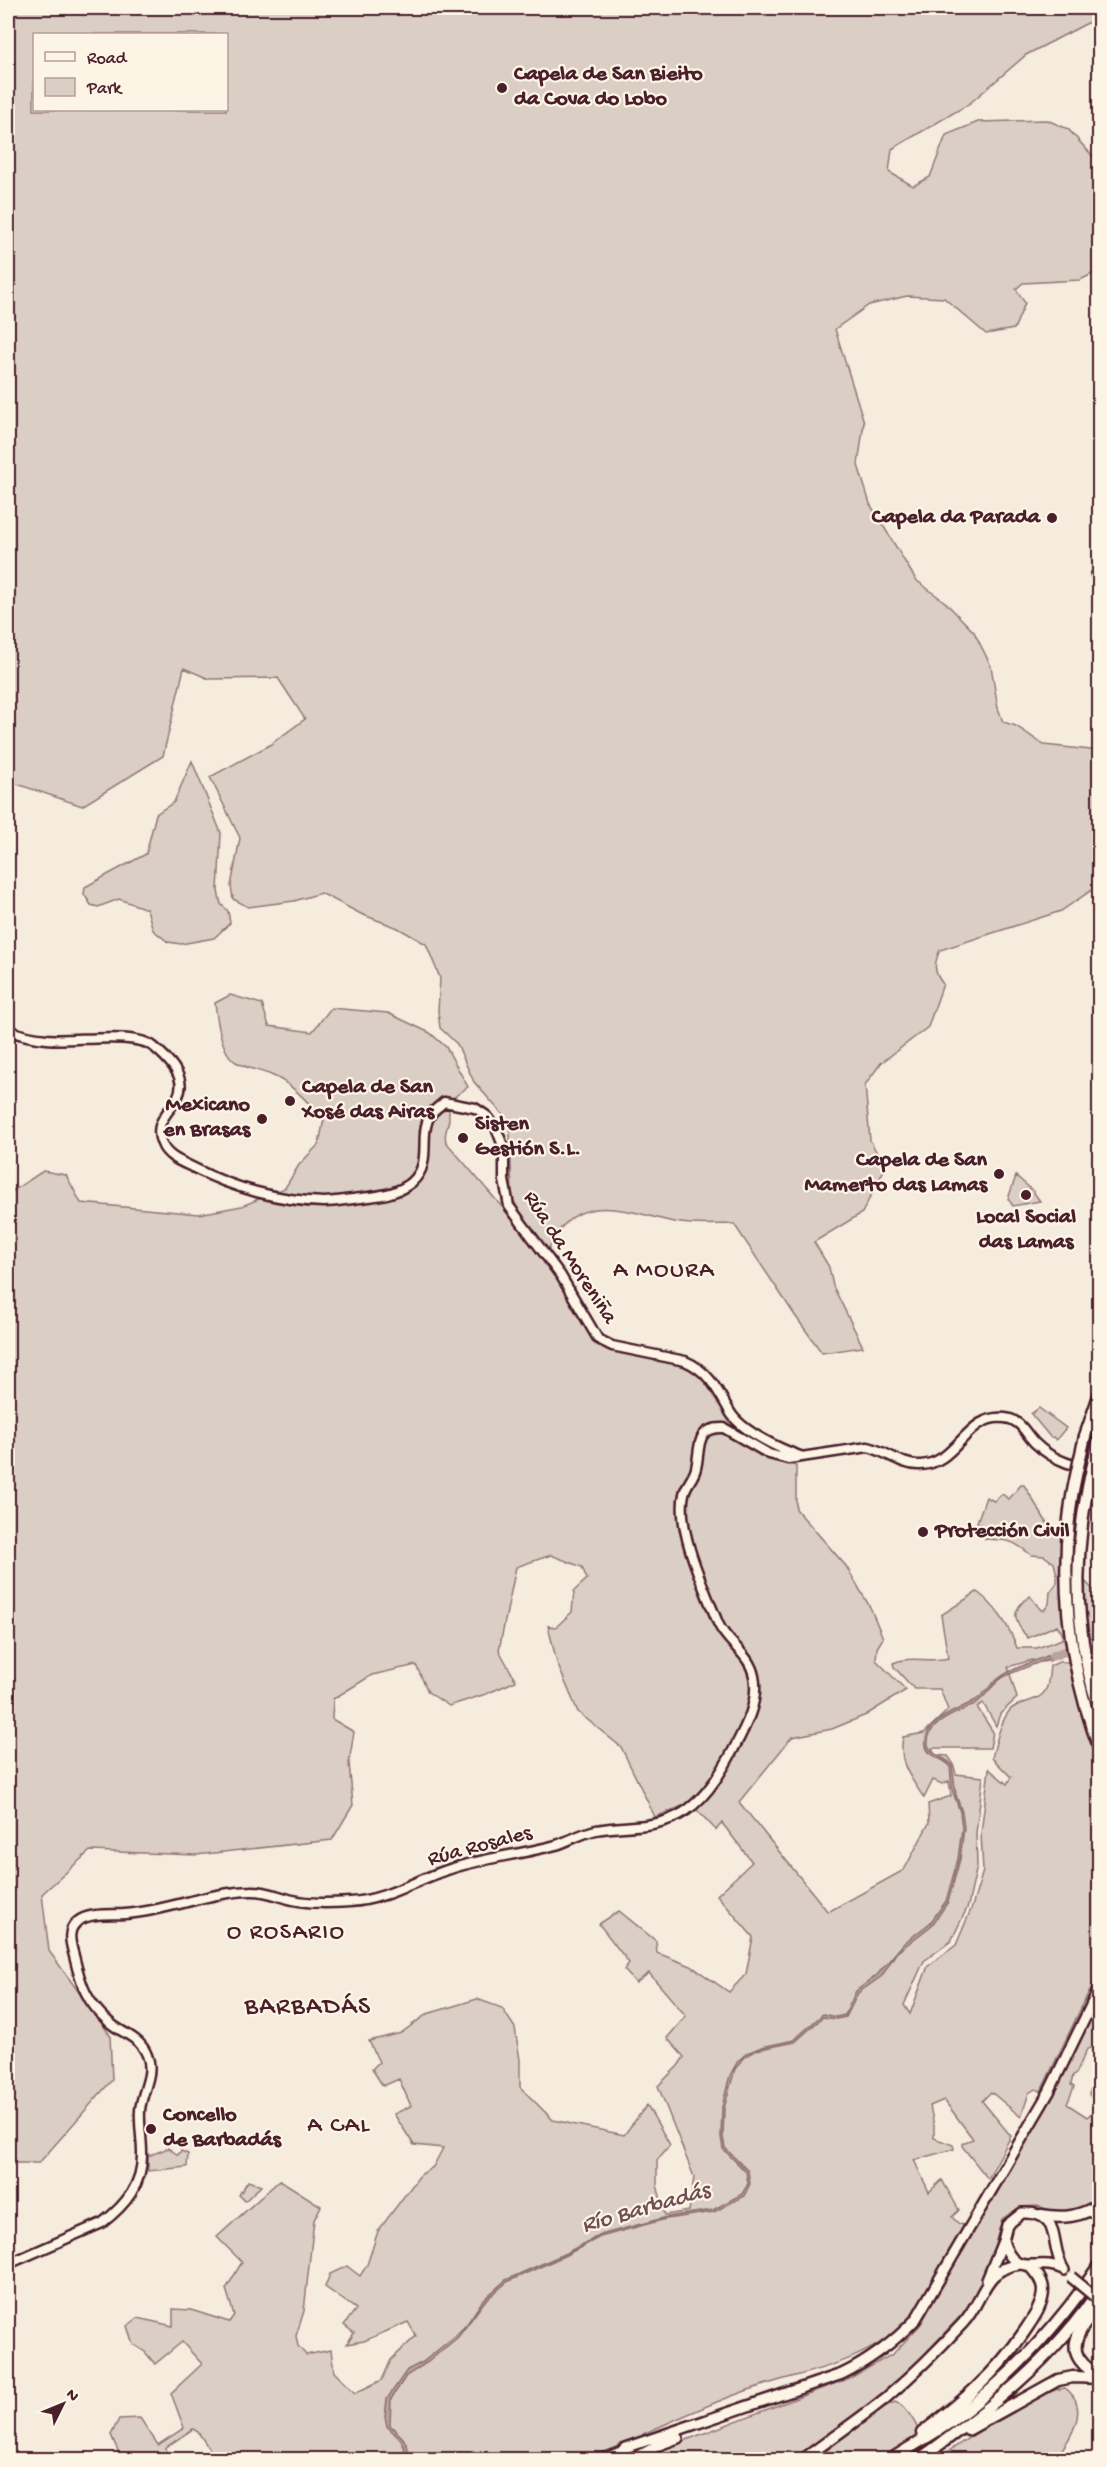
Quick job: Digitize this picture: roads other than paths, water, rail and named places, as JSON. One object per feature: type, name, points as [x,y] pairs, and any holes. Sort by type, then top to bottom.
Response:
[{"type":"highway","points":[[1100,1393],[1085,1436],[1071,1501],[1066,1546],[1066,1588],[1073,1660],[1100,1750]]},
{"type":"highway","points":[[1099,1437],[1081,1525],[1079,1590],[1086,1659],[1100,1711]]},
{"type":"highway","points":[[1041,2215],[1064,2218],[1075,2216],[1100,2204]]},
{"type":"highway","points":[[890,2460],[949,2423],[1020,2363],[1051,2330],[1100,2264]]},
{"type":"highway","points":[[881,2460],[965,2400],[1007,2356],[1036,2314],[1041,2301],[1041,2283],[1025,2265]]},
{"type":"highway","points":[[920,2458],[1010,2390],[1073,2324],[1100,2288]]},
{"type":"highway","points":[[1100,2303],[1083,2327],[1075,2344],[1076,2355],[1082,2364],[1100,2373]]},
{"type":"highway","points":[[920,2458],[1058,2380],[1073,2377],[1100,2378]]},
{"type":"main road","points":[[600,2460],[621,2456],[625,2448],[808,2386],[861,2365],[898,2338],[916,2319],[1049,2092],[1100,1987]]},
{"type":"main road","points":[[984,2289],[1007,2225],[1022,2213],[1041,2215],[1052,2227],[1057,2259],[1068,2273],[1100,2303]]},
{"type":"main road","points":[[1003,2241],[1006,2251],[1025,2265]]},
{"type":"main road","points":[[802,2460],[909,2378],[967,2318],[989,2278],[996,2272],[1025,2265],[1048,2264],[1068,2273]]},
{"type":"main road","points":[[631,2447],[636,2451],[639,2459],[651,2449],[780,2400],[808,2386]]},
{"type":"street","name":"Rúa da Moreniña","points":[[8,1030],[48,1039],[138,1040],[153,1046],[173,1067],[181,1084],[180,1094],[160,1125],[161,1142],[167,1152],[224,1182],[267,1194],[324,1202],[378,1196],[400,1190],[413,1181],[424,1165],[426,1127],[431,1114],[444,1102],[475,1108],[487,1116],[502,1139],[505,1162],[504,1180],[509,1206],[561,1276],[597,1339],[612,1346],[664,1356],[693,1365],[712,1381],[729,1411],[739,1422],[778,1447],[806,1458]]},
{"type":"street","name":"Rúa Rosales","points":[[8,2264],[102,2223],[123,2203],[140,2180],[142,2157],[140,2110],[150,2075],[150,2064],[142,2045],[100,2013],[86,1997],[70,1934],[77,1922],[95,1916],[143,1913],[218,1895],[248,1891],[316,1902],[371,1899],[403,1889],[451,1868],[554,1846],[599,1829],[644,1826],[678,1816],[696,1803],[714,1782],[747,1724],[755,1688],[750,1665],[719,1624],[696,1567],[686,1534],[684,1492],[696,1468],[700,1440],[710,1429],[724,1428],[769,1454],[788,1459],[868,1447],[881,1450],[904,1463],[930,1464],[952,1451],[972,1429],[984,1420],[1004,1418],[1018,1422],[1036,1444],[1048,1453],[1076,1466],[1100,1468]]},
{"type":"waterway","points":[[1053,1656],[1100,1644]]},
{"type":"place","name":"Capela de San Bieito da Cova do Lobo","points":[[502,88]]},
{"type":"place","name":"Capela da Parada","points":[[1052,518]]},
{"type":"place","name":"Capela de San Xosé das Airas","points":[[290,1101]]},
{"type":"place","name":"Mexicano en Brasas","points":[[262,1119]]},
{"type":"place","name":"Sisten Gestión S.L.","points":[[463,1138]]},
{"type":"place","name":"Capela de San Mamerto das Lamas","points":[[999,1174]]},
{"type":"place","name":"Local Social das Lamas","points":[[1026,1195]]},
{"type":"place","name":"Protección Civil","points":[[923,1532]]},
{"type":"place","name":"Concello de Barbadás","points":[[151,2129]]},
{"type":"district","name":"A MOURA","points":[[664,1271]]},
{"type":"district","name":"O ROSARIO","points":[[286,1933]]},
{"type":"district","name":"BARBADÁS","points":[[308,2008]]},
{"type":"district","name":"A CAL","points":[[339,2126]]},
{"type":"water label","name":"Río Barbadás","points":[[646,2209]]}]
